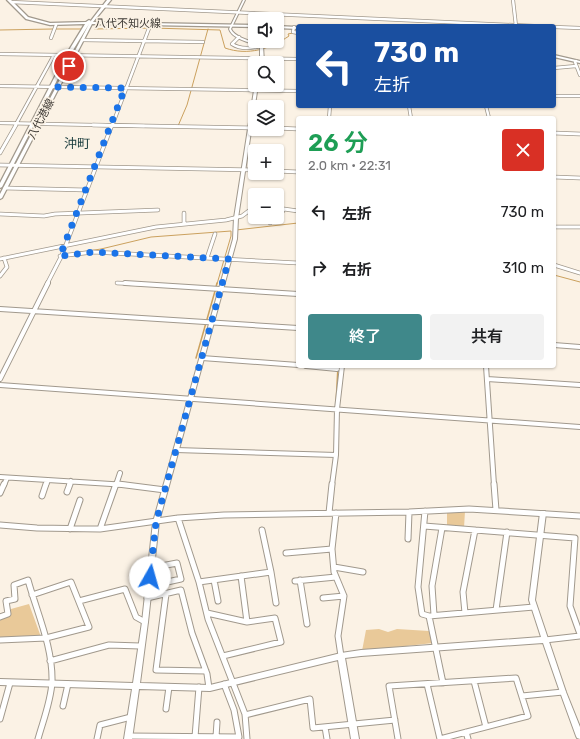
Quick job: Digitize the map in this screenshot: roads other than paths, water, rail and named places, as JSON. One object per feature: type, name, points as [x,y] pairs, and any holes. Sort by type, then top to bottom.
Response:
[{"type":"main road","name":"八代港線","points":[[102,6],[104,0]]},
{"type":"main road","name":"八代港線","points":[[0,187],[68,55],[89,23],[102,6],[109,0]]},
{"type":"main road","name":"八代不知火線","points":[[10,1],[27,18],[38,22],[56,25],[89,23],[151,23],[248,25]]},
{"type":"main road","name":"八代港線","points":[[0,198],[75,55],[89,23]]},
{"type":"main road","points":[[284,27],[296,28]]},
{"type":"main road","points":[[556,56],[578,62]]},
{"type":"street","points":[[244,0],[231,32],[248,41]]},
{"type":"street","points":[[513,0],[516,24]]},
{"type":"street","points":[[10,1],[476,24]]},
{"type":"street","points":[[0,380],[60,256],[151,23]]},
{"type":"street","points":[[52,38],[56,25]]},
{"type":"street","points":[[556,27],[580,28]]},
{"type":"street","points":[[239,37],[232,44],[237,47],[248,48]]},
{"type":"street","points":[[82,40],[203,42]]},
{"type":"street","points":[[0,54],[138,56],[248,60]]},
{"type":"street","points":[[0,153],[54,55]]},
{"type":"street","points":[[284,60],[296,59]]},
{"type":"street","points":[[578,62],[575,62],[580,75]]},
{"type":"street","points":[[556,68],[576,66]]},
{"type":"street","points":[[0,86],[248,88]]},
{"type":"street","points":[[284,90],[296,91]]},
{"type":"street","points":[[556,96],[580,96]]},
{"type":"street","points":[[0,123],[248,128]]},
{"type":"street","points":[[284,128],[296,129]]},
{"type":"street","points":[[556,133],[580,134]]},
{"type":"street","points":[[224,684],[235,710],[239,737],[129,738],[140,646],[145,622],[152,568],[156,522],[192,398],[217,289],[226,259],[235,239],[243,170],[251,136]]},
{"type":"street","points":[[0,165],[248,170]]},
{"type":"street","points":[[284,171],[296,172]]},
{"type":"street","points":[[556,177],[580,178]]},
{"type":"street","points":[[5,188],[86,190]]},
{"type":"street","points":[[284,209],[296,211]]},
{"type":"street","points":[[0,214],[44,216],[55,214],[158,210]]},
{"type":"street","points":[[0,276],[7,267],[2,258],[156,227],[237,218],[248,212]]},
{"type":"street","points":[[183,214],[184,224]]},
{"type":"street","points":[[556,226],[580,227]]},
{"type":"street","points":[[207,258],[215,234]]},
{"type":"street","points":[[60,256],[93,252],[296,263]]},
{"type":"street","points":[[556,266],[580,273]]},
{"type":"street","points":[[117,283],[296,294]]},
{"type":"street","points":[[0,309],[296,328]]},
{"type":"street","points":[[556,345],[580,347]]},
{"type":"street","points":[[202,358],[296,365]]},
{"type":"street","points":[[327,368],[337,369]]},
{"type":"street","points":[[329,513],[336,455],[337,409],[342,368]]},
{"type":"street","points":[[486,368],[496,510]]},
{"type":"street","points":[[487,379],[580,385]]},
{"type":"street","points":[[0,385],[580,427]]},
{"type":"street","points":[[176,450],[336,455]]},
{"type":"street","points":[[100,529],[120,473]]},
{"type":"street","points":[[0,477],[116,484],[165,490]]},
{"type":"street","points":[[0,493],[7,478]]},
{"type":"street","points":[[42,496],[48,480]]},
{"type":"street","points":[[67,492],[71,481]]},
{"type":"street","points":[[70,529],[80,500]]},
{"type":"street","points":[[0,525],[100,529],[178,518],[224,515],[425,511],[496,510],[580,516]]},
{"type":"street","points":[[425,511],[418,587],[422,614],[432,616],[534,607]]},
{"type":"street","points":[[408,539],[409,512]]},
{"type":"street","points":[[336,513],[332,549],[336,577],[344,596],[338,636],[355,739]]},
{"type":"street","points":[[543,513],[532,600],[563,692],[580,736]]},
{"type":"street","points":[[178,518],[199,582],[207,614],[245,715],[247,739]]},
{"type":"street","points":[[0,682],[209,688],[341,656],[545,640],[580,635],[570,606],[575,538],[424,526]]},
{"type":"street","points":[[442,528],[432,586],[432,616],[436,648],[443,683]]},
{"type":"street","points":[[262,530],[276,603]]},
{"type":"street","points":[[465,613],[463,592],[475,530]]},
{"type":"street","points":[[496,610],[507,532]]},
{"type":"street","points":[[286,553],[332,549]]},
{"type":"street","points":[[149,586],[181,579],[177,563],[152,568]]},
{"type":"street","points":[[334,567],[363,572]]},
{"type":"street","points":[[199,582],[271,572]]},
{"type":"street","points":[[241,576],[248,622]]},
{"type":"street","points":[[307,624],[297,581],[336,577]]},
{"type":"street","points":[[0,617],[8,614],[6,601],[15,599],[14,585],[28,580],[46,638],[52,683],[38,739]]},
{"type":"street","points":[[214,580],[218,601]]},
{"type":"street","points":[[0,640],[46,638],[89,627],[70,582],[32,595]]},
{"type":"street","points":[[79,601],[125,589],[136,617],[145,622]]},
{"type":"street","points":[[147,598],[181,590],[192,633],[206,671],[209,688]]},
{"type":"street","points":[[166,594],[156,670],[206,671]]},
{"type":"street","points":[[323,598],[344,596]]},
{"type":"street","points":[[207,614],[248,622],[275,618],[281,642],[223,656]]},
{"type":"street","points":[[50,661],[109,645],[140,646]]},
{"type":"street","points":[[398,739],[389,686],[516,678],[528,716],[440,739],[427,684]]},
{"type":"street","points":[[474,681],[486,727]]},
{"type":"street","points":[[0,719],[10,683]]},
{"type":"street","points":[[63,706],[68,684]]},
{"type":"street","points":[[166,709],[169,687]]},
{"type":"street","points":[[195,738],[199,688]]},
{"type":"street","points":[[522,696],[563,692]]},
{"type":"street","points":[[245,715],[310,699],[313,728],[395,720]]},
{"type":"street","points":[[97,739],[100,725],[131,717]]},
{"type":"street","points":[[216,737],[217,722]]},
{"type":"street","points":[[325,727],[327,739]]},
{"type":"street","points":[[466,732],[468,739]]},
{"type":"waterway","points":[[95,29],[152,28],[208,30]]},
{"type":"waterway","points":[[0,30],[53,29]]},
{"type":"waterway","points":[[55,29],[82,29]]},
{"type":"waterway","points":[[178,126],[187,105],[208,30]]},
{"type":"waterway","points":[[208,30],[220,30],[225,48],[242,51],[266,48],[282,41],[289,36],[288,34],[293,33]]},
{"type":"waterway","points":[[236,230],[296,223]]},
{"type":"waterway","points":[[75,253],[101,249],[151,237],[231,231],[231,236],[217,284]]},
{"type":"waterway","points":[[556,276],[580,282]]},
{"type":"waterway","points":[[216,287],[217,283]]},
{"type":"waterway","points":[[196,358],[215,291]]},
{"type":"waterway","points":[[336,404],[338,368]]},
{"type":"district","name":"沖町","points":[[77,143]]}]
